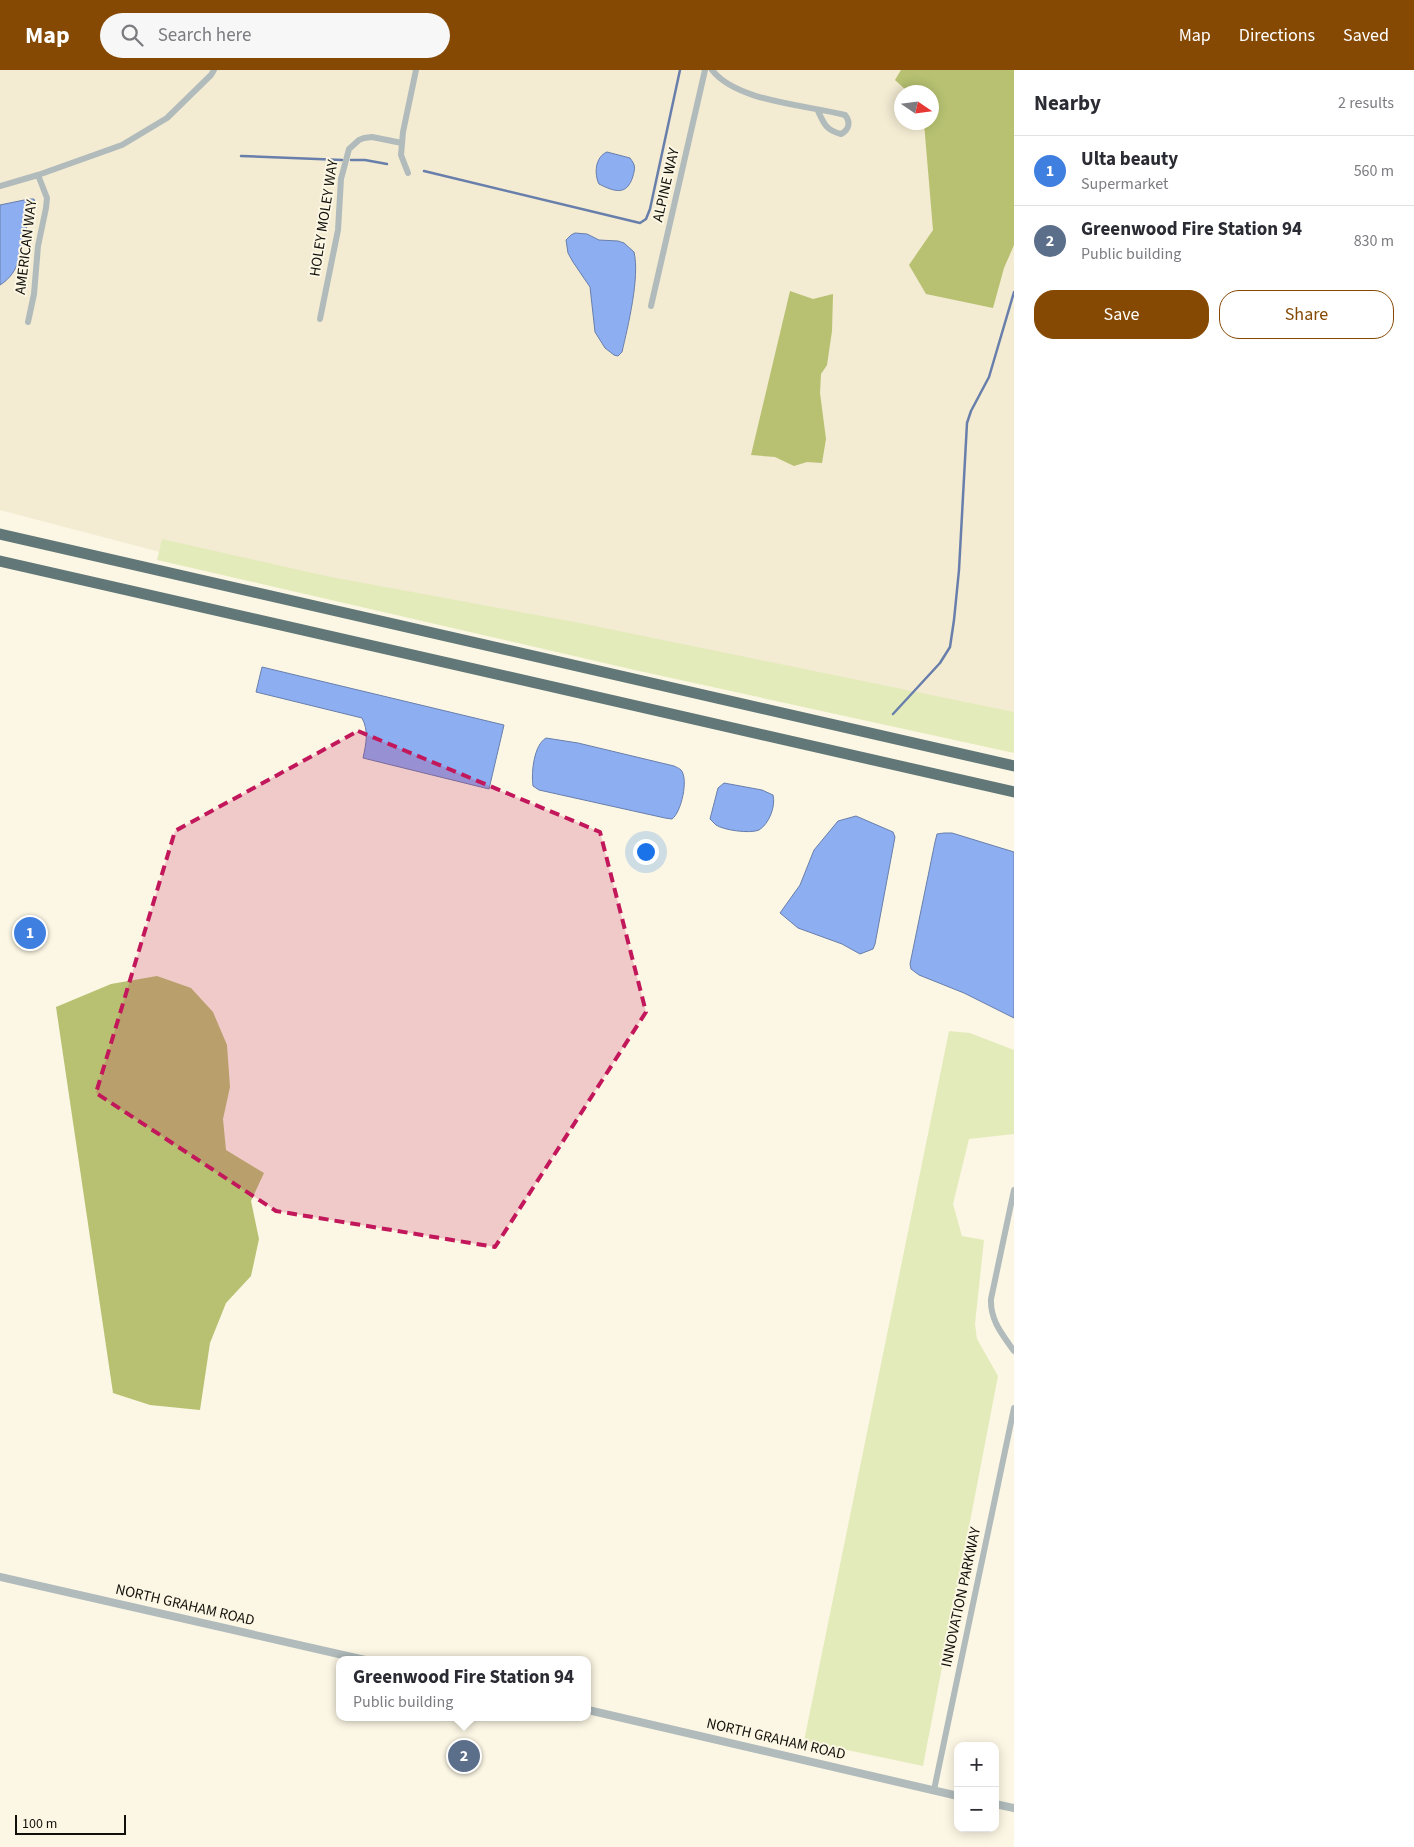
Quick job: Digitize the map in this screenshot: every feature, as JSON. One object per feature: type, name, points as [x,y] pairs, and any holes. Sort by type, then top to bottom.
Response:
[{"type":"highway","points":[[0,534],[1014,766]]},
{"type":"highway","points":[[0,561],[1014,792]]},
{"type":"street","points":[[0,186],[38,176],[122,145],[162,121],[199,87],[214,70]]},
{"type":"street","points":[[408,173],[401,155],[416,70]]},
{"type":"street","name":"ALPINE WAY","points":[[650,306],[705,70]]},
{"type":"street","points":[[712,70],[718,78],[750,94],[845,115],[849,120],[849,126],[841,134],[829,130],[825,126],[818,110]]},
{"type":"street","name":"HOLEY MOLEY WAY","points":[[320,318],[338,230],[341,179],[349,149],[358,140],[372,137],[402,143]]},
{"type":"street","name":"AMERICAN WAY","points":[[28,322],[34,294],[37,254],[47,198],[38,176]]},
{"type":"street","points":[[1014,1190],[991,1299],[991,1310],[994,1320],[1014,1351]]},
{"type":"street","name":"INNOVATION PARKWAY","points":[[934,1790],[1014,1408]]},
{"type":"street","name":"NORTH GRAHAM ROAD","points":[[0,1577],[347,1656]]},
{"type":"street","name":"NORTH GRAHAM ROAD","points":[[591,1711],[954,1795]]},
{"type":"street","points":[[999,1805],[1014,1808]]},
{"type":"highlighted area","points":[[358,731],[600,832],[646,1012],[495,1247],[276,1211],[96,1093],[175,831]]},
{"type":"shaded area","points":[[0,70],[1014,70],[1014,744],[236,572],[0,510]]},
{"type":"green space","points":[[901,70],[1014,70],[1014,245],[1004,268],[993,308],[926,294],[909,265],[933,230],[925,130],[939,130],[939,85],[900,85],[895,80]]},
{"type":"green space","points":[[790,291],[813,299],[833,294],[832,331],[827,365],[821,374],[820,393],[826,439],[822,463],[807,462],[794,466],[775,457],[751,455]]},
{"type":"green space","points":[[162,539],[331,577],[580,623],[1014,712],[1014,753],[639,671],[157,560]]},
{"type":"green space","points":[[157,976],[191,988],[213,1012],[227,1045],[230,1087],[223,1119],[226,1150],[264,1173],[251,1201],[259,1239],[251,1276],[226,1303],[210,1343],[200,1410],[150,1405],[113,1393],[56,1007],[111,984]]},
{"type":"green space","points":[[949,1031],[970,1033],[1014,1050],[1014,1134],[969,1139],[953,1204],[962,1236],[984,1240],[975,1324],[977,1339],[998,1376],[923,1766],[804,1741]]},
{"type":"water","points":[[607,152],[630,158],[634,165],[633,176],[624,189],[610,189],[599,184],[596,175],[598,162],[603,154]]},
{"type":"water","points":[[34,199],[35,203],[19,260],[12,274],[0,285],[0,205]]},
{"type":"water","points":[[575,233],[587,234],[599,240],[618,241],[624,243],[634,252],[636,275],[632,302],[622,352],[618,356],[605,348],[595,332],[590,287],[568,253],[566,240]]},
{"type":"water","points":[[262,667],[504,725],[489,789],[363,758],[366,733],[362,718],[256,692]]},
{"type":"water","points":[[546,738],[578,743],[678,768],[683,774],[684,788],[681,803],[675,816],[672,819],[665,818],[539,790],[533,786],[532,774],[536,753],[542,741]]},
{"type":"water","points":[[724,783],[762,790],[773,795],[773,809],[763,827],[749,832],[737,831],[719,827],[710,819],[718,788]]},
{"type":"water","points":[[856,816],[893,832],[895,837],[875,944],[873,949],[860,954],[842,944],[798,928],[780,913],[800,885],[814,850],[838,821]]},
{"type":"water","points":[[952,833],[1014,852],[1014,1018],[964,993],[919,975],[911,969],[910,964],[935,842],[937,834]]},
{"type":"waterway","points":[[424,171],[640,223],[646,219],[650,209],[680,70]]},
{"type":"waterway","points":[[241,156],[342,160]]},
{"type":"waterway","points":[[351,160],[365,160],[387,164]]},
{"type":"waterway","points":[[893,714],[940,663],[950,647],[959,570],[967,423],[971,411],[989,377],[1014,292]]},
{"type":"place","name":"Ulta beauty","points":[[30,933]]},
{"type":"place","name":"Greenwood Fire Station 94","points":[[464,1756]]}]
